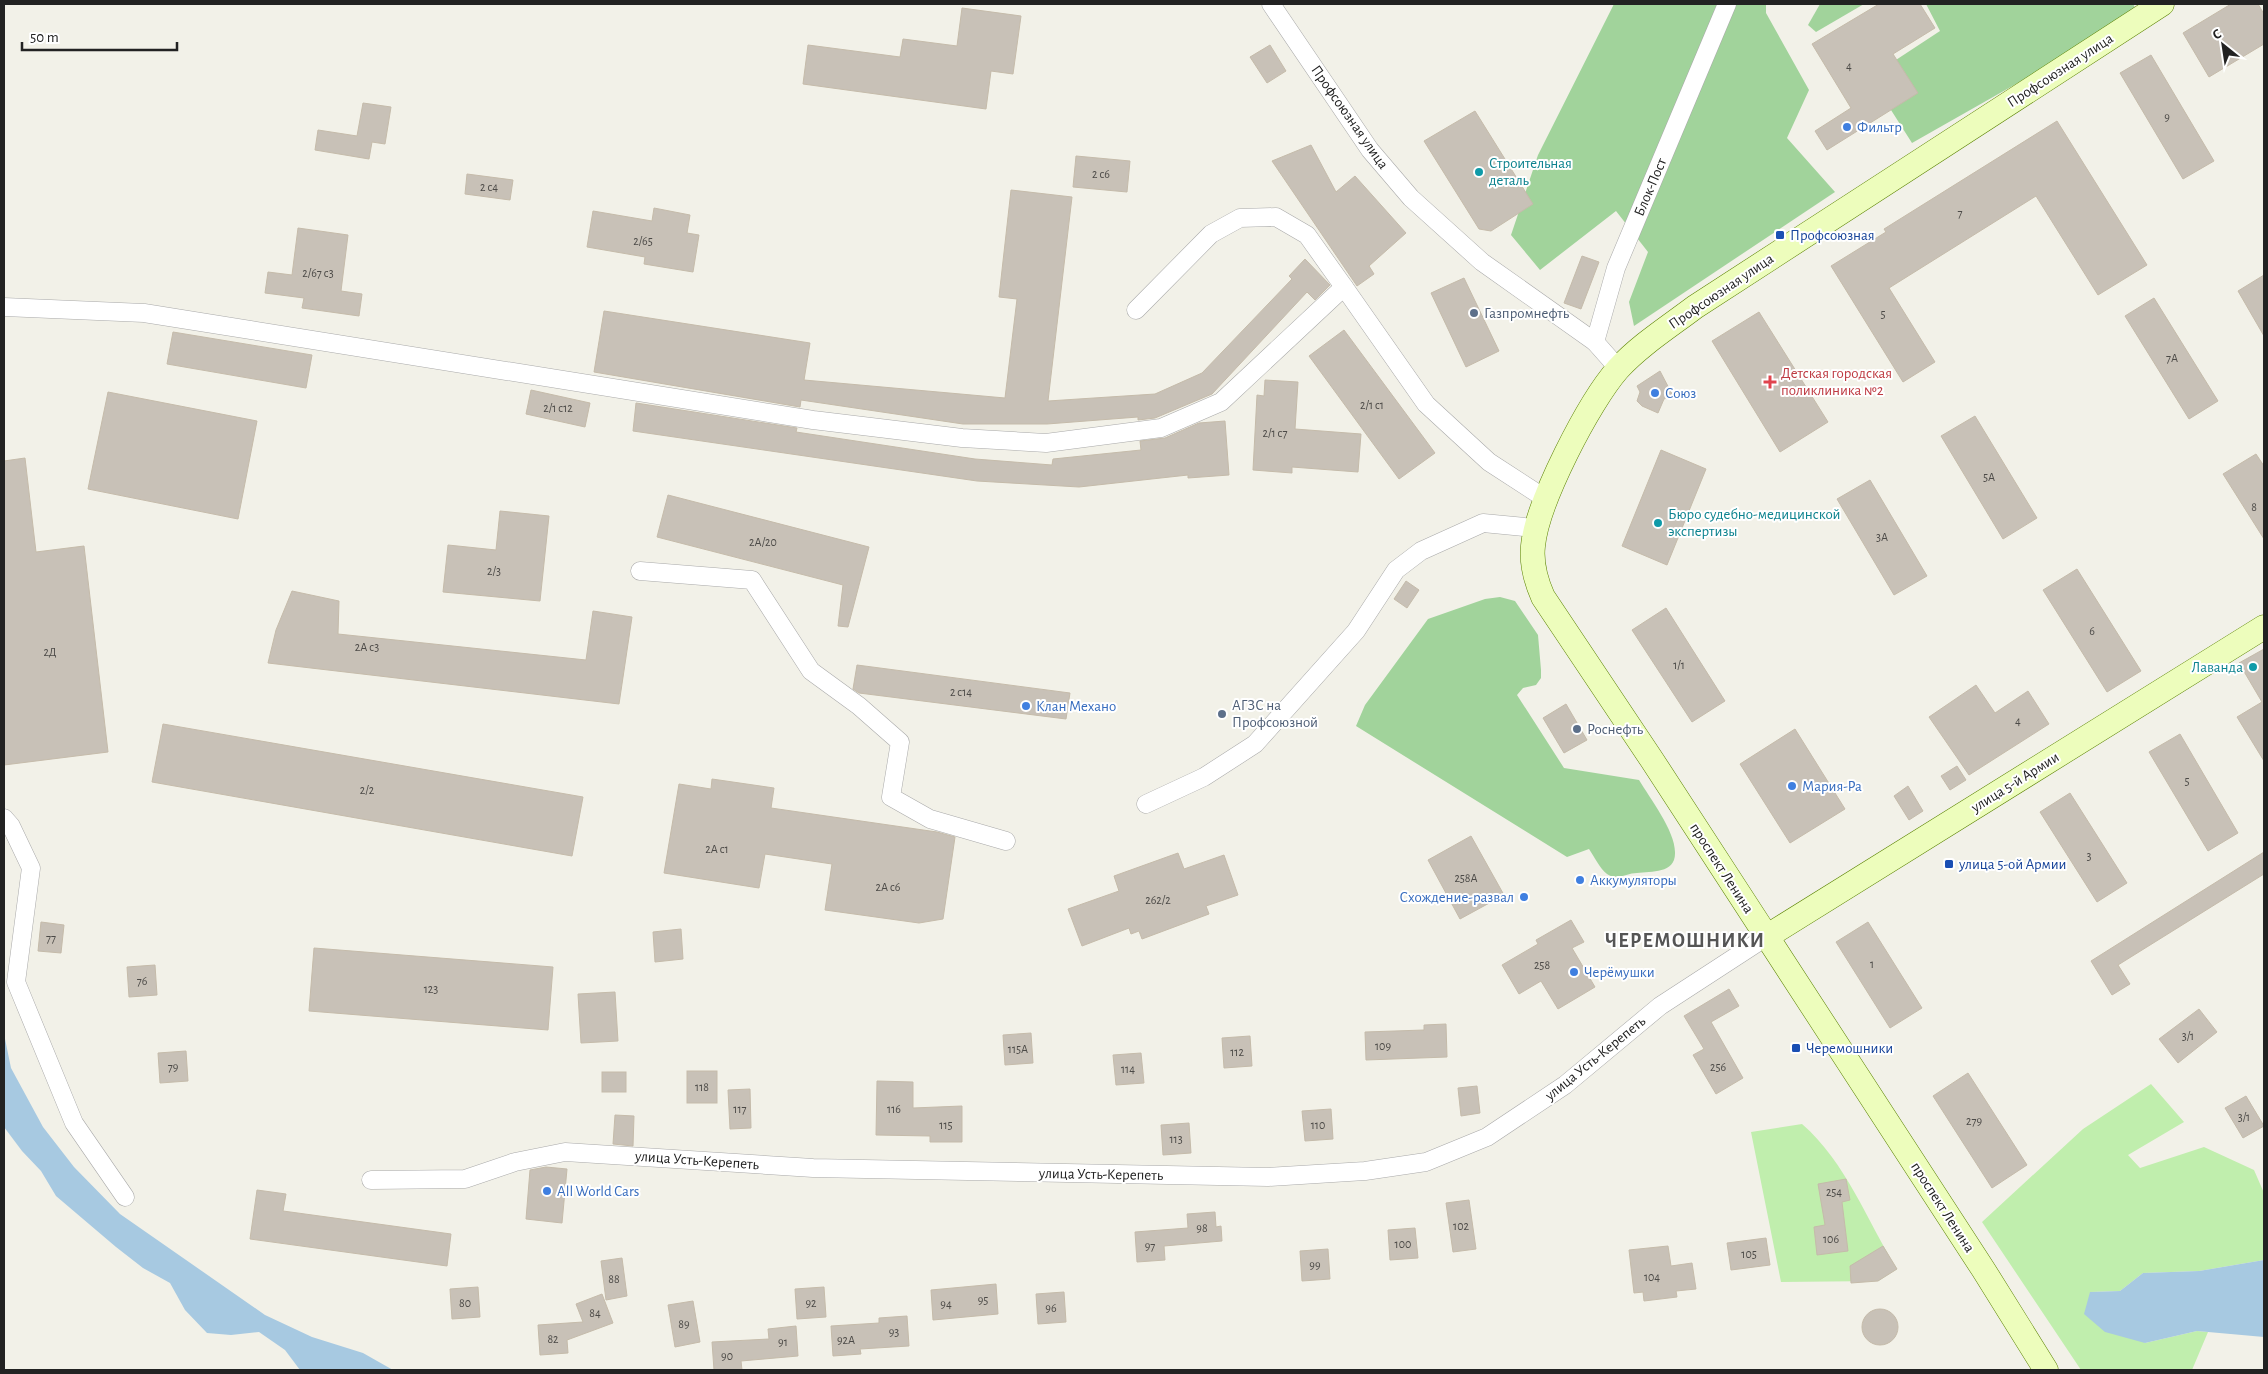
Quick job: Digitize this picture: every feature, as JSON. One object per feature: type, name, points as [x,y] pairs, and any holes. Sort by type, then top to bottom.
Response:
[{"type":"main road","name":"Профсоюзная улица","points":[[1533,565],[1532,548],[1535,528],[1546,499],[1576,435],[1618,368],[1659,334],[1696,307],[2162,4]]},
{"type":"main road","name":"проспект Ленина","points":[[1533,565],[1536,581],[1543,597],[1652,760],[1983,1269],[2046,1370]]},
{"type":"main road","name":"улица 5-й Армии","points":[[1766,937],[2264,627]]},
{"type":"street","name":"Профсоюзная улица","points":[[1272,4],[1370,150],[1411,198],[1482,262],[1595,342]]},
{"type":"street","name":"Блок-Пост","points":[[1595,342],[1616,268],[1728,4]]},
{"type":"street","points":[[1136,310],[1211,234],[1240,218],[1276,217],[1307,235],[1426,404],[1488,462],[1546,499]]},
{"type":"street","points":[[4,307],[144,313],[812,420],[962,438],[1046,443],[1161,428],[1221,402],[1344,287]]},
{"type":"street","points":[[1595,342],[1618,368]]},
{"type":"street","points":[[1146,804],[1204,777],[1255,744],[1356,630],[1396,570],[1421,550],[1483,523],[1535,528]]},
{"type":"street","points":[[640,570],[752,580],[811,672],[859,706],[900,742],[891,797],[930,819],[1006,840]]},
{"type":"street","points":[[4,818],[11,826],[31,868],[16,982],[74,1123],[125,1197]]},
{"type":"street","name":"улица Усть-Керепеть","points":[[371,1180],[465,1179],[515,1162],[565,1152],[814,1168],[1268,1177],[1365,1171],[1426,1162],[1487,1136],[1566,1085],[1660,1006],[1766,937]]},
{"type":"green space","points":[[1614,4],[1766,4],[1766,13],[1809,90],[1787,138],[1835,192],[1634,326],[1629,302],[1648,252],[1616,211],[1540,270],[1511,235],[1538,155]]},
{"type":"green space","points":[[1820,4],[1864,4],[1816,32],[1808,25]]},
{"type":"green space","points":[[1926,4],[2133,4],[2139,14],[1912,143],[1870,77],[1940,31]]},
{"type":"green space","points":[[1500,597],[1515,601],[1538,635],[1541,678],[1536,685],[1523,688],[1517,695],[1564,768],[1639,780],[1671,834],[1675,852],[1672,864],[1667,868],[1614,877],[1604,872],[1589,849],[1567,857],[1356,726],[1365,705],[1428,619],[1485,599]]},
{"type":"green space","points":[[2151,1084],[2184,1122],[2128,1155],[2140,1168],[2204,1147],[2254,1170],[2264,1193],[2264,1260],[2199,1271],[2143,1273],[2120,1291],[2090,1292],[2145,1343],[2197,1331],[2208,1332],[2192,1370],[2081,1370],[1982,1222],[2083,1129]]},
{"type":"green space","points":[[1802,1124],[1831,1156],[1843,1174],[1897,1269],[1878,1281],[1781,1282],[1751,1132]]},
{"type":"water","points":[[4,1034],[11,1068],[43,1127],[74,1167],[120,1214],[265,1315],[312,1337],[363,1353],[393,1370],[300,1370],[285,1350],[259,1332],[231,1335],[207,1333],[185,1310],[170,1283],[143,1268],[56,1196],[41,1171],[22,1151],[4,1127]]},
{"type":"water","points":[[2264,1260],[2264,1337],[2197,1331],[2145,1343],[2105,1332],[2084,1314],[2090,1292],[2120,1291],[2143,1273],[2199,1271]]},
{"type":"building","points":[[1879,4],[1920,4],[1935,28],[1893,54],[1918,93],[1827,150],[1815,131],[1851,108],[1812,44]]},
{"type":"building","points":[[2231,4],[2258,4],[2264,14],[2264,44],[2209,77],[2183,33]]},
{"type":"building","points":[[962,8],[1021,16],[1013,74],[991,71],[986,109],[803,84],[808,45],[900,57],[903,39],[957,46]]},
{"type":"building","points":[[1270,45],[1286,71],[1267,83],[1250,57]]},
{"type":"building","points":[[2151,55],[2214,161],[2183,179],[2120,73]]},
{"type":"building","points":[[363,103],[391,107],[385,144],[372,142],[369,159],[315,150],[318,130],[357,136]]},
{"type":"building","name":"Строительная деталь","points":[[1475,111],[1533,204],[1491,231],[1479,229],[1424,141]]},
{"type":"building","points":[[2057,121],[2147,265],[2098,295],[2036,196],[1889,288],[1935,362],[1903,382],[1831,266],[1886,232],[1884,229]]},
{"type":"building","points":[[1311,145],[1336,192],[1355,176],[1406,233],[1369,266],[1374,274],[1357,286],[1272,161]]},
{"type":"building","points":[[1076,156],[1130,161],[1127,192],[1073,187]]},
{"type":"building","points":[[467,174],[513,180],[510,200],[465,194]]},
{"type":"building","points":[[1011,190],[1072,197],[1048,401],[1155,394],[1202,373],[1292,279],[1289,276],[1305,259],[1330,285],[1315,300],[1307,292],[1212,394],[1155,418],[1138,420],[1138,417],[1047,424],[963,424],[801,400],[800,407],[594,372],[604,311],[810,343],[804,380],[1005,398],[1017,299],[999,297]]},
{"type":"building","points":[[654,208],[690,215],[687,233],[699,235],[693,272],[644,264],[645,257],[587,247],[593,211],[652,221]]},
{"type":"building","points":[[298,228],[348,235],[341,291],[362,294],[359,316],[302,308],[304,298],[265,293],[268,272],[292,275]]},
{"type":"building","points":[[1582,256],[1599,262],[1581,309],[1564,303]]},
{"type":"building","points":[[2264,275],[2264,336],[2238,291]]},
{"type":"building","points":[[1464,278],[1499,351],[1466,367],[1431,293]]},
{"type":"building","points":[[2154,298],[2218,401],[2189,419],[2125,316]]},
{"type":"building","name":"Детская городская поликлиника №2","points":[[1759,312],[1828,422],[1780,452],[1712,341]]},
{"type":"building","points":[[1344,330],[1435,453],[1399,479],[1309,356]]},
{"type":"building","points":[[173,332],[312,355],[306,388],[167,364]]},
{"type":"building","name":"Союз","points":[[1660,371],[1672,394],[1664,399],[1658,413],[1642,406],[1637,401],[1640,392],[1637,386]]},
{"type":"building","points":[[1265,380],[1298,382],[1295,429],[1361,434],[1358,472],[1292,467],[1292,473],[1253,470],[1257,395],[1264,396]]},
{"type":"building","points":[[531,390],[590,403],[585,427],[526,414]]},
{"type":"building","points":[[108,392],[257,421],[238,519],[88,489]]},
{"type":"building","points":[[636,403],[797,428],[796,432],[975,459],[1052,465],[1053,459],[1141,450],[1140,441],[1165,438],[1199,423],[1225,421],[1229,475],[1188,478],[1188,475],[1079,487],[977,481],[633,431]]},
{"type":"building","points":[[1975,416],[2037,518],[2003,539],[1941,436]]},
{"type":"building","name":"Бюро судебно-медицинской экспертизы","points":[[1661,450],[1706,469],[1667,565],[1622,546]]},
{"type":"building","points":[[2256,454],[2264,466],[2264,539],[2223,474]]},
{"type":"building","points":[[25,458],[36,552],[84,546],[108,752],[4,765],[4,461]]},
{"type":"building","points":[[1870,480],[1927,576],[1894,595],[1837,499]]},
{"type":"building","points":[[668,495],[869,547],[848,627],[838,626],[843,585],[657,537]]},
{"type":"building","points":[[500,511],[549,516],[540,601],[443,592],[448,545],[496,550]]},
{"type":"building","points":[[2077,569],[2141,671],[2107,692],[2043,590]]},
{"type":"building","points":[[1406,581],[1419,590],[1407,608],[1394,599]]},
{"type":"building","points":[[292,591],[339,601],[338,634],[586,660],[593,611],[632,617],[619,704],[268,663],[276,630]]},
{"type":"building","points":[[1666,608],[1725,701],[1692,722],[1632,630]]},
{"type":"building","points":[[2264,649],[2264,761],[2237,717],[2262,702],[2239,663]]},
{"type":"building","points":[[857,665],[1070,693],[1066,719],[859,693],[853,689]]},
{"type":"building","points":[[1976,685],[1995,713],[2028,691],[2049,724],[1969,775],[1929,717]]},
{"type":"building","points":[[1566,704],[1587,740],[1564,753],[1543,718]]},
{"type":"building","points":[[163,724],[583,797],[572,856],[152,782]]},
{"type":"building","name":"Мария-Ра","points":[[1795,729],[1845,809],[1790,843],[1740,764]]},
{"type":"building","points":[[2180,734],[2238,833],[2208,851],[2149,752]]},
{"type":"building","points":[[1957,766],[1966,780],[1950,790],[1941,776]]},
{"type":"building","points":[[712,779],[774,788],[771,808],[937,832],[955,837],[943,919],[919,923],[825,910],[832,864],[765,854],[759,888],[664,873],[679,784],[711,789]]},
{"type":"building","points":[[1908,786],[1923,811],[1909,820],[1894,796]]},
{"type":"building","points":[[2070,793],[2127,883],[2097,902],[2040,812]]},
{"type":"building","points":[[1471,836],[1504,895],[1460,919],[1428,860]]},
{"type":"building","points":[[2264,852],[2264,874],[2118,965],[2130,984],[2112,995],[2091,961]]},
{"type":"building","points":[[1178,853],[1184,869],[1224,855],[1238,895],[1206,906],[1209,914],[1142,939],[1139,931],[1131,934],[1129,928],[1082,946],[1068,909],[1119,891],[1114,876]]},
{"type":"building","points":[[1571,920],[1584,942],[1572,948],[1595,987],[1558,1009],[1541,981],[1519,994],[1502,965],[1538,944],[1536,940]]},
{"type":"building","points":[[41,922],[64,925],[61,953],[38,951]]},
{"type":"building","points":[[1868,922],[1922,1008],[1890,1028],[1836,942]]},
{"type":"building","points":[[681,929],[683,959],[655,962],[653,932]]},
{"type":"building","points":[[314,948],[553,967],[548,1030],[309,1011]]},
{"type":"building","points":[[155,965],[157,995],[129,997],[127,967]]},
{"type":"building","points":[[1729,989],[1739,1006],[1711,1022],[1743,1078],[1716,1094],[1693,1055],[1704,1049],[1684,1016]]},
{"type":"building","points":[[615,992],[618,1041],[581,1043],[578,994]]},
{"type":"building","points":[[2199,1009],[2217,1032],[2178,1063],[2159,1039]]},
{"type":"building","points":[[1446,1024],[1447,1057],[1366,1060],[1365,1032],[1424,1030],[1424,1025]]},
{"type":"building","points":[[1031,1033],[1033,1063],[1005,1065],[1003,1035]]},
{"type":"building","points":[[1250,1036],[1252,1066],[1224,1068],[1222,1038]]},
{"type":"building","points":[[186,1051],[188,1081],[160,1083],[158,1053]]},
{"type":"building","points":[[1141,1053],[1144,1083],[1116,1085],[1113,1055]]},
{"type":"building","points":[[687,1071],[717,1071],[717,1103],[687,1103]]},
{"type":"building","points":[[602,1072],[626,1072],[626,1092],[602,1092]]},
{"type":"building","points":[[1968,1073],[2027,1165],[1992,1188],[1933,1096]]},
{"type":"building","points":[[877,1081],[913,1082],[913,1108],[962,1106],[962,1142],[930,1142],[930,1136],[876,1135]]},
{"type":"building","points":[[1477,1086],[1480,1113],[1461,1116],[1458,1088]]},
{"type":"building","points":[[750,1089],[751,1128],[730,1129],[728,1090]]},
{"type":"building","points":[[2246,1096],[2264,1126],[2243,1138],[2225,1108]]},
{"type":"building","points":[[1331,1109],[1333,1139],[1305,1141],[1302,1111]]},
{"type":"building","points":[[615,1115],[634,1116],[633,1146],[613,1144]]},
{"type":"building","points":[[1189,1123],[1191,1153],[1163,1155],[1161,1125]]},
{"type":"building","points":[[546,1167],[567,1169],[562,1223],[526,1219],[530,1170]]},
{"type":"building","points":[[1846,1179],[1850,1200],[1842,1202],[1848,1251],[1817,1255],[1814,1227],[1825,1225],[1818,1184]]},
{"type":"building","points":[[257,1190],[286,1194],[283,1211],[451,1234],[447,1266],[250,1239]]},
{"type":"building","points":[[1469,1200],[1476,1249],[1453,1252],[1446,1203]]},
{"type":"building","points":[[1215,1212],[1216,1227],[1221,1226],[1222,1241],[1164,1246],[1165,1260],[1137,1262],[1135,1232],[1188,1228],[1187,1214]]},
{"type":"building","points":[[1415,1228],[1418,1258],[1390,1260],[1388,1230]]},
{"type":"building","points":[[1766,1238],[1770,1265],[1731,1270],[1727,1243]]},
{"type":"building","points":[[1668,1246],[1671,1266],[1692,1263],[1696,1289],[1676,1291],[1677,1297],[1644,1301],[1643,1292],[1634,1293],[1629,1250]]},
{"type":"building","points":[[1883,1246],[1897,1269],[1878,1281],[1851,1283],[1850,1266]]},
{"type":"building","points":[[1328,1249],[1330,1279],[1302,1281],[1300,1251]]},
{"type":"building","points":[[622,1258],[627,1296],[606,1300],[601,1261]]},
{"type":"building","points":[[996,1284],[998,1314],[933,1320],[931,1290]]},
{"type":"building","points":[[478,1287],[480,1317],[452,1319],[450,1289]]},
{"type":"building","points":[[824,1287],[826,1317],[797,1319],[795,1289]]},
{"type":"building","points":[[1064,1292],[1066,1322],[1038,1324],[1036,1294]]},
{"type":"building","points":[[602,1294],[613,1323],[567,1340],[568,1353],[540,1355],[538,1325],[583,1322],[576,1304]]},
{"type":"building","points":[[693,1301],[700,1342],[675,1347],[668,1305]]},
{"type":"building","points":[[1880,1309],[1887,1310],[1893,1314],[1897,1320],[1897,1334],[1893,1340],[1887,1344],[1880,1345],[1873,1344],[1867,1340],[1863,1334],[1862,1327],[1863,1320],[1867,1314],[1873,1310]]},
{"type":"building","points":[[907,1316],[909,1346],[860,1349],[861,1354],[833,1356],[831,1326],[879,1323],[879,1318]]},
{"type":"building","points":[[796,1326],[798,1356],[741,1361],[742,1370],[714,1370],[712,1342],[769,1339],[768,1329]]},
{"type":"place","name":"Фильтр","points":[[1847,127]]},
{"type":"place","name":"Строительная деталь","points":[[1479,172]]},
{"type":"place","name":"Профсоюзная","points":[[1780,235]]},
{"type":"place","name":"Газпромнефть","points":[[1474,313]]},
{"type":"place","name":"Детская городская поликлиника №2","points":[[1770,382]]},
{"type":"place","name":"Союз","points":[[1655,393]]},
{"type":"place","name":"Бюро судебно-медицинской экспертизы","points":[[1658,523]]},
{"type":"place","name":"Лаванда","points":[[2253,667]]},
{"type":"place","name":"Клан Механо","points":[[1026,706]]},
{"type":"place","name":"АГЗС на Профсоюзной","points":[[1222,714]]},
{"type":"place","name":"Роснефть","points":[[1577,729]]},
{"type":"place","name":"Мария-Ра","points":[[1792,786]]},
{"type":"place","name":"улица 5-ой Армии","points":[[1949,864]]},
{"type":"place","name":"Аккумуляторы","points":[[1580,880]]},
{"type":"place","name":"Схождение-развал","points":[[1524,897]]},
{"type":"place","name":"Черёмушки","points":[[1574,972]]},
{"type":"place","name":"Черемошники","points":[[1796,1048]]},
{"type":"place","name":"All World Cars","points":[[547,1191]]},
{"type":"district","name":"ЧЕРЕМОШНИКИ","points":[[1685,940]]}]
